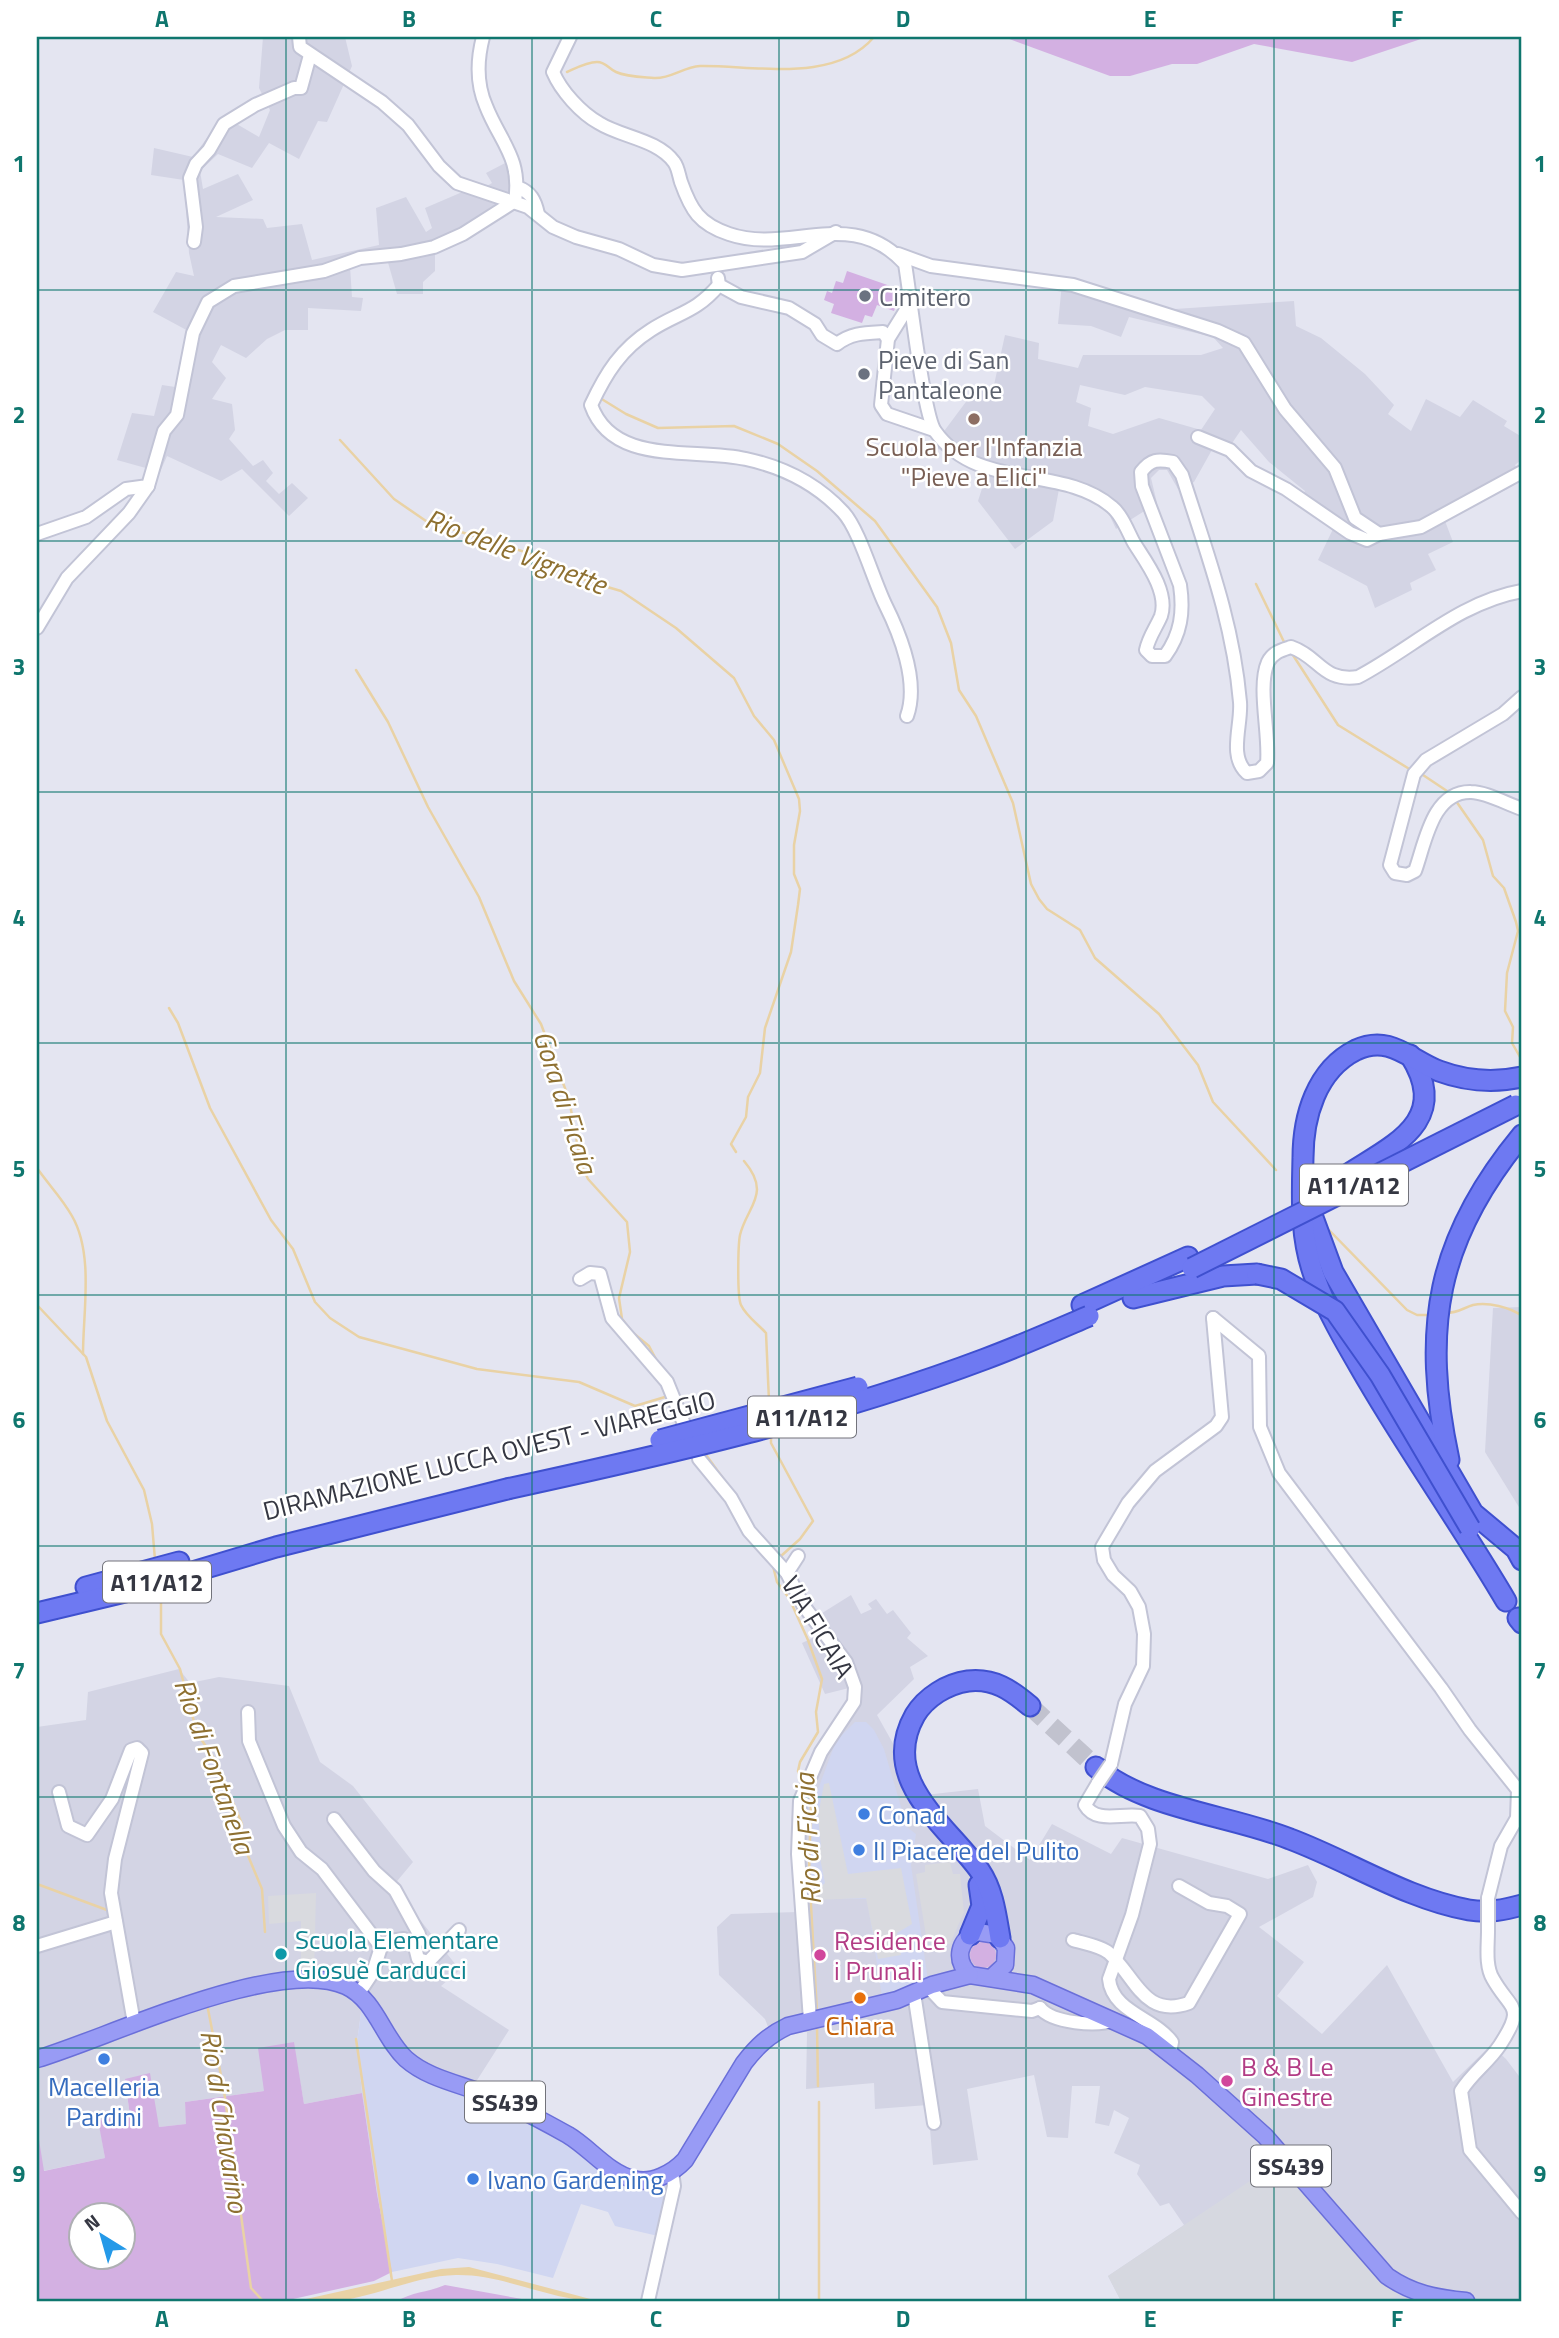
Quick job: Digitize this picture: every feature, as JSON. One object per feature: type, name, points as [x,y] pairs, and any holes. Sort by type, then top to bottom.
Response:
[{"type":"highway","points":[[1506,1601],[1341,1335],[1314,1277],[1306,1242],[1300,1184],[1304,1133],[1312,1102],[1334,1066],[1368,1046],[1390,1046],[1431,1068],[1458,1076],[1496,1081],[1522,1077]]},
{"type":"highway","points":[[1342,1178],[1400,1141],[1419,1119],[1425,1099],[1424,1082],[1409,1055]]},
{"type":"highway","name":"DIRAMAZIONE LUCCA OVEST - VIAREGGIO","points":[[1085,1311],[1133,1298],[1190,1262],[1342,1178],[1518,1097]]},
{"type":"highway","name":"DIRAMAZIONE LUCCA OVEST - VIAREGGIO","points":[[37,1600],[506,1483],[750,1432],[985,1359],[1190,1262],[1518,1097]]},
{"type":"highway","points":[[1441,1451],[1435,1367],[1438,1303],[1446,1269],[1461,1228],[1482,1190],[1522,1135]]},
{"type":"highway","points":[[1303,1162],[1316,1232],[1333,1272],[1441,1451],[1453,1479],[1473,1513],[1516,1549],[1522,1560]]},
{"type":"highway","points":[[1133,1298],[1223,1276],[1257,1274],[1281,1279],[1335,1311],[1380,1375],[1470,1528],[1476,1550]]},
{"type":"highway","name":"DIRAMAZIONE LUCCA OVEST - VIAREGGIO","points":[[37,1613],[129,1591],[275,1540]]},
{"type":"highway","points":[[1004,1946],[987,1884],[914,1790],[904,1759],[910,1726],[916,1713],[933,1696],[962,1682],[997,1683],[1030,1706]]},
{"type":"highway","points":[[1102,1771],[1109,1778],[1147,1796],[1289,1838],[1448,1904],[1484,1911],[1522,1905]]},
{"type":"highway","points":[[970,1935],[982,1906],[979,1884],[971,1861]]},
{"type":"main road","points":[[925,1988],[960,1952],[970,1935],[986,1931],[1004,1946],[1039,1987]]},
{"type":"main road","points":[[960,1952],[961,1963],[970,1975],[980,1979],[991,1978],[1003,1968],[1004,1946]]},
{"type":"main road","points":[[672,2172],[695,2146],[755,2048],[780,2030],[810,2020],[897,2000],[925,1988],[970,1975]]},
{"type":"main road","name":"SS439","points":[[991,1978],[1039,1987],[1147,2036],[1265,2136],[1387,2276],[1416,2297],[1466,2301]]},
{"type":"main road","points":[[37,2059],[85,2045],[187,2003],[287,1982],[317,1980],[344,1985],[359,1993]]},
{"type":"main road","name":"SS439","points":[[359,1993],[405,2058],[440,2080],[513,2106],[571,2137],[631,2179],[642,2181],[672,2172]]},
{"type":"street","points":[[299,37],[300,47],[382,102],[408,125],[439,166],[457,183],[515,201],[553,226],[576,237],[619,248],[653,265],[682,270],[802,253],[836,232]]},
{"type":"street","points":[[37,628],[67,578],[129,513],[148,486],[164,431],[177,415],[192,333],[208,302],[234,286],[324,271],[360,258],[434,247],[463,234],[515,201],[517,187],[511,151],[486,106],[480,84],[477,65],[483,37]]},
{"type":"street","points":[[570,37],[553,72],[558,83],[598,123],[653,146],[674,162],[692,211],[709,225],[730,235],[757,239],[836,232],[869,239],[895,253],[931,266],[1073,285],[1218,331],[1244,343],[1285,409],[1335,468],[1356,518],[1379,534]]},
{"type":"street","points":[[194,242],[196,227],[190,178],[196,164],[209,150],[224,124],[255,105],[294,88],[301,88],[310,55]]},
{"type":"street","points":[[517,187],[528,191],[536,202],[538,214]]},
{"type":"street","points":[[895,253],[933,258]]},
{"type":"street","points":[[895,253],[905,264],[934,430]]},
{"type":"street","points":[[716,267],[719,285]]},
{"type":"street","points":[[719,285],[754,301],[789,308],[815,324],[822,335],[837,344],[847,336],[864,333],[883,332],[888,339]]},
{"type":"street","points":[[719,285],[702,304],[652,328],[617,357],[606,372],[591,405],[596,420],[612,437],[638,449],[692,451],[746,459],[795,475],[843,513],[855,529],[868,569],[904,645],[908,675],[907,716]]},
{"type":"street","points":[[911,302],[888,339],[881,405],[887,414],[934,430],[957,452],[980,466],[1006,475],[1086,490],[1114,508],[1160,590],[1161,614],[1150,633],[1146,650],[1153,656],[1165,656],[1175,642],[1181,625],[1182,601],[1180,586],[1142,486],[1141,472],[1148,463],[1159,459],[1173,462],[1182,475],[1229,622],[1240,704],[1237,751],[1239,766],[1247,773],[1259,771],[1267,763],[1264,682],[1268,661],[1287,648],[1328,674],[1343,679],[1358,677],[1451,617],[1508,593],[1522,591]]},
{"type":"street","points":[[1198,437],[1230,450],[1251,471],[1286,489],[1350,533],[1367,540],[1379,534],[1421,527],[1522,472]]},
{"type":"street","points":[[37,534],[86,517],[126,489],[148,486]]},
{"type":"street","points":[[1522,697],[1503,714],[1426,761],[1417,771],[1391,853],[1390,865],[1395,873],[1407,875],[1415,871],[1433,818],[1453,798],[1471,792],[1522,809]]},
{"type":"street","points":[[580,1279],[590,1273],[600,1274],[604,1280],[612,1318],[667,1382],[684,1424]]},
{"type":"street","points":[[1170,2053],[1172,2042],[1163,2029],[1119,2003],[1110,1989],[1109,1979],[1132,1915],[1150,1844],[1148,1829],[1140,1816],[1103,1817],[1089,1812],[1084,1805],[1102,1771],[1125,1704],[1143,1666],[1144,1634],[1139,1607],[1130,1591],[1113,1575],[1104,1560],[1102,1547],[1128,1503],[1155,1471],[1216,1426],[1222,1417],[1213,1318],[1259,1356],[1260,1427],[1279,1473],[1485,1750],[1518,1790],[1517,1818],[1501,1846],[1488,1898],[1488,1966],[1492,1979],[1513,2005],[1514,2014],[1501,2044],[1485,2065],[1471,2074],[1461,2091],[1470,2150],[1522,2213]]},
{"type":"street","name":"VIA FICAIA","points":[[699,1459],[731,1498],[749,1531],[780,1565],[803,1605],[846,1662],[855,1687],[854,1702],[821,1752],[805,1789],[798,1854],[810,2020]]},
{"type":"street","points":[[780,1565],[798,1556]]},
{"type":"street","points":[[248,1712],[249,1741],[284,1826],[301,1852],[322,1869],[381,1947]]},
{"type":"street","points":[[59,1792],[68,1826],[87,1835],[112,1799],[131,1750],[137,1748],[142,1752],[113,1872],[111,1893],[134,2023]]},
{"type":"street","points":[[334,1819],[374,1871],[395,1890],[419,1934],[415,1947],[418,1959],[428,1962],[459,1930]]},
{"type":"street","points":[[1073,1940],[1107,1951],[1130,1981],[1149,1999],[1172,2009],[1189,2003],[1240,1914],[1227,1906],[1209,1903],[1179,1886]]},
{"type":"street","points":[[37,1946],[116,1922]]},
{"type":"street","points":[[381,1947],[404,1939],[415,1947]]},
{"type":"street","points":[[359,1993],[373,1972],[381,1947]]},
{"type":"street","points":[[1039,1987],[1040,2008],[1044,2014],[1105,2024],[1114,2020]]},
{"type":"street","points":[[925,1988],[937,1999],[950,2003],[1032,2011],[1040,2008]]},
{"type":"street","points":[[925,1988],[934,2123]]},
{"type":"street","points":[[648,2301],[674,2186],[672,2172]]},
{"type":"shaded area","points":[[263,37],[345,37],[352,66],[327,122],[318,121],[299,159],[269,143],[252,168],[218,154],[200,171],[203,189],[238,174],[253,200],[216,217],[263,219],[267,228],[302,224],[312,260],[379,245],[376,208],[406,197],[426,232],[432,228],[425,208],[474,187],[482,189],[492,183],[486,173],[513,159],[515,205],[435,251],[435,271],[423,282],[423,294],[397,294],[387,259],[350,266],[352,297],[363,298],[361,311],[308,308],[308,330],[285,330],[267,339],[246,358],[221,345],[212,362],[226,378],[212,399],[232,404],[235,430],[229,439],[253,466],[263,460],[273,473],[266,481],[279,494],[292,483],[308,498],[289,516],[242,469],[221,481],[167,456],[160,472],[117,460],[132,413],[154,416],[162,385],[182,388],[192,333],[153,312],[176,272],[194,276],[189,253],[184,180],[151,175],[154,148],[193,157],[223,116],[259,137],[270,110],[259,88]]},
{"type":"shaded area","points":[[1004,37],[1427,37],[1352,62],[1254,44],[1197,64],[1172,64],[1130,76],[1110,76]]},
{"type":"shaded area","points":[[847,271],[902,290],[894,311],[877,305],[872,317],[865,315],[862,323],[831,313],[834,304],[824,300],[827,291],[832,293],[836,281],[843,283]]},
{"type":"shaded area","points":[[1062,283],[1173,318],[1175,309],[1294,301],[1296,326],[1321,338],[1365,374],[1394,405],[1388,414],[1411,431],[1426,399],[1460,417],[1473,400],[1507,421],[1504,426],[1522,437],[1522,459],[1515,465],[1522,476],[1507,489],[1445,521],[1453,542],[1428,554],[1436,570],[1410,583],[1412,590],[1375,608],[1367,586],[1318,560],[1333,529],[1297,504],[1305,491],[1269,462],[1241,430],[1226,452],[1213,448],[1194,482],[1178,489],[1167,470],[1159,470],[1151,478],[1157,503],[1116,529],[1107,510],[1086,496],[1059,489],[1053,521],[1015,549],[978,501],[986,476],[933,446],[977,387],[992,394],[1005,335],[1039,343],[1038,359],[1078,368],[1083,355],[1201,355],[1223,348],[1213,337],[1129,317],[1121,337],[1091,326],[1058,324]],"holes":[[[1080,385],[1125,395],[1145,387],[1202,396],[1215,409],[1201,430],[1159,418],[1113,434],[1088,426],[1091,408],[1076,402]]]},
{"type":"shaded area","points":[[1522,1307],[1522,1512],[1485,1452],[1493,1308]]},
{"type":"shaded area","points":[[851,1595],[861,1614],[872,1609],[868,1604],[876,1599],[887,1614],[893,1610],[911,1633],[907,1638],[928,1656],[910,1667],[914,1679],[877,1715],[895,1747],[914,1748],[913,1770],[925,1795],[978,1789],[985,1826],[1030,1860],[1052,1824],[1111,1854],[1122,1838],[1268,1879],[1308,1865],[1317,1882],[1313,1897],[1259,1927],[1304,1962],[1277,1996],[1322,2034],[1387,1965],[1453,2082],[1491,2045],[1506,2059],[1522,2080],[1522,2301],[1121,2301],[1108,2276],[1184,2225],[1169,2203],[1160,2206],[1137,2174],[1140,2165],[1114,2153],[1129,2118],[1114,2110],[1109,2126],[1095,2123],[1100,2086],[1072,2086],[1068,2138],[1047,2137],[1034,2075],[967,2089],[978,2160],[933,2165],[928,2105],[875,2109],[874,2083],[806,2089],[807,2032],[791,2031],[773,2040],[765,2019],[719,1975],[717,1927],[731,1914],[799,1912],[798,1799],[849,1703],[849,1688],[825,1694],[802,1643],[819,1635],[811,1620]]},
{"type":"shaded area","points":[[179,1669],[190,1683],[219,1677],[289,1686],[320,1762],[353,1786],[413,1862],[393,1886],[460,1970],[441,1986],[509,2030],[474,2085],[442,2075],[409,2054],[364,1991],[357,2042],[362,2093],[304,2104],[293,2042],[264,2091],[185,2102],[187,2124],[159,2127],[125,2079],[130,2116],[99,2121],[105,2158],[43,2171],[37,2127],[37,1727],[86,1720],[88,1692]]},
{"type":"shaded area","points":[[855,1722],[866,1722],[874,1730],[884,1749],[907,1827],[916,1834],[911,1865],[928,1980],[882,1997],[867,1899],[813,1899],[810,1842],[817,1792],[836,1741]]},
{"type":"shaded area","points":[[829,1783],[848,1874],[901,1868],[912,1924],[897,1933],[901,1955],[878,1959],[866,1898],[814,1900],[814,1892],[825,1883],[818,1848],[821,1847],[818,1816],[824,1784]]},
{"type":"shaded area","points":[[950,1862],[953,1874],[960,1874],[964,1912],[950,1944],[927,1942],[916,1874],[925,1872],[925,1865]]},
{"type":"shaded area","points":[[316,1893],[314,1974],[301,1975],[301,1921],[269,1924],[268,1896]]},
{"type":"shaded area","points":[[983,1942],[992,1946],[996,1955],[992,1964],[983,1968],[974,1964],[970,1955],[974,1946]]},
{"type":"shaded area","points":[[362,2005],[405,2065],[514,2109],[581,2151],[662,2184],[669,2183],[658,2236],[615,2226],[608,2212],[581,2204],[553,2278],[497,2264],[458,2258],[392,2272],[362,2093],[357,2042]]},
{"type":"shaded area","points":[[294,2042],[304,2104],[362,2093],[392,2272],[374,2281],[284,2301],[37,2301],[37,2127],[44,2171],[105,2158],[98,2120],[130,2116],[125,2079],[150,2073],[159,2127],[186,2124],[185,2102],[264,2091],[258,2048]]},
{"type":"shaded area","points":[[1280,2161],[1404,2293],[1384,2301],[1121,2301],[1108,2276]]},
{"type":"shaded area","points":[[469,2267],[598,2301],[562,2297],[492,2279],[456,2275],[425,2279],[350,2299],[297,2301],[441,2269]]},
{"type":"shaded area","points":[[445,2285],[533,2301],[397,2301]]},
{"type":"waterway","points":[[567,72],[597,62],[620,74],[654,78],[700,66],[768,69],[816,67],[857,52],[874,37]]},
{"type":"waterway","points":[[600,398],[626,414],[658,428],[734,426],[778,444],[817,471],[875,521],[937,607],[951,643],[959,690],[976,716],[1013,803],[1031,884],[1039,899],[1047,909],[1080,930],[1095,958],[1159,1014],[1198,1065],[1213,1102],[1276,1170]]},
{"type":"waterway","name":"Rio delle Vignette","points":[[340,440],[394,499],[426,521],[528,553],[587,581],[621,591],[676,628],[734,678],[754,716],[774,740],[799,799],[794,874],[800,889],[791,952],[765,1028],[760,1073],[748,1097],[746,1117],[731,1144],[736,1152]]},
{"type":"waterway","points":[[1256,584],[1285,644]]},
{"type":"waterway","points":[[1291,652],[1338,725],[1411,770]]},
{"type":"waterway","name":"Gora di Ficaia","points":[[356,670],[388,722],[428,807],[479,897],[514,981],[541,1024],[569,1099],[581,1164],[588,1179],[627,1222],[630,1252],[619,1298],[622,1319],[632,1332],[649,1346],[658,1363]]},
{"type":"waterway","points":[[1420,773],[1450,793]]},
{"type":"waterway","points":[[1456,801],[1483,840],[1493,876],[1504,888],[1516,922],[1518,931],[1507,973],[1505,1011],[1513,1027],[1512,1043],[1520,1057]]},
{"type":"waterway","points":[[169,1008],[178,1023],[210,1108],[271,1220],[293,1249],[315,1302],[330,1318],[359,1337],[477,1369],[579,1382],[635,1406],[665,1397]]},
{"type":"waterway","name":"Rio delle Vignette","points":[[744,1161],[752,1172],[757,1191],[740,1235],[739,1292],[743,1309],[766,1333],[769,1401]]},
{"type":"waterway","name":"Rio di Fontanella","points":[[37,1168],[64,1203],[79,1231],[86,1283],[83,1354]]},
{"type":"waterway","points":[[1329,1230],[1407,1310],[1417,1315],[1433,1315]]},
{"type":"waterway","points":[[1446,1313],[1485,1304],[1505,1308],[1522,1316]]},
{"type":"waterway","name":"Rio di Fontanella","points":[[37,1305],[86,1357],[107,1421],[144,1490],[152,1524],[155,1560]]},
{"type":"waterway","name":"Rio delle Vignette","points":[[771,1436],[771,1443],[813,1521],[800,1539],[781,1556]]},
{"type":"waterway","name":"Gora di Ficaia","points":[[704,1452],[727,1484]]},
{"type":"waterway","name":"Gora di Ficaia","points":[[773,1549],[781,1556]]},
{"type":"waterway","name":"Rio di Ficaia","points":[[773,1566],[777,1582],[789,1598],[822,1679],[816,1712],[818,1732],[800,1762],[798,1771],[803,1783]]},
{"type":"waterway","name":"Rio di Fontanella","points":[[161,1590],[161,1634],[180,1669],[197,1733],[215,1760],[242,1824],[241,1839],[262,1889],[265,1932]]},
{"type":"waterway","name":"Rio di Ficaia","points":[[808,1795],[811,1805],[809,1870],[817,2012]]},
{"type":"waterway","name":"Rio di Chiavarino","points":[[37,1884],[107,1910]]},
{"type":"waterway","name":"Rio di Chiavarino","points":[[207,2004],[224,2091],[251,2288],[263,2301]]},
{"type":"waterway","name":"Rio di Ficaia","points":[[817,2026],[818,2086]]},
{"type":"waterway","name":"Rio di Fontanella","points":[[356,2039],[392,2281]]},
{"type":"waterway","name":"Rio di Ficaia","points":[[819,2102],[819,2301]]},
{"type":"tunnel","points":[[1030,1706],[1096,1767]]},
{"type":"place","name":"Cimitero","points":[[865,296]]},
{"type":"place","name":"Pieve di San Pantaleone","points":[[864,374]]},
{"type":"place","name":"Scuola per l'Infanzia \"Pieve a Elici\"","points":[[974,419]]},
{"type":"place","name":"Conad","points":[[864,1814]]},
{"type":"place","name":"Il Piacere del Pulito","points":[[859,1850]]},
{"type":"place","name":"Scuola Elementare Giosuè Carducci","points":[[281,1954]]},
{"type":"place","name":"Residence i Prunali","points":[[820,1955]]},
{"type":"place","name":"Chiara","points":[[860,1998]]},
{"type":"place","name":"Macelleria Pardini","points":[[104,2059]]},
{"type":"place","name":"B & B Le Ginestre","points":[[1227,2081]]},
{"type":"place","name":"Ivano Gardening","points":[[473,2179]]}]
